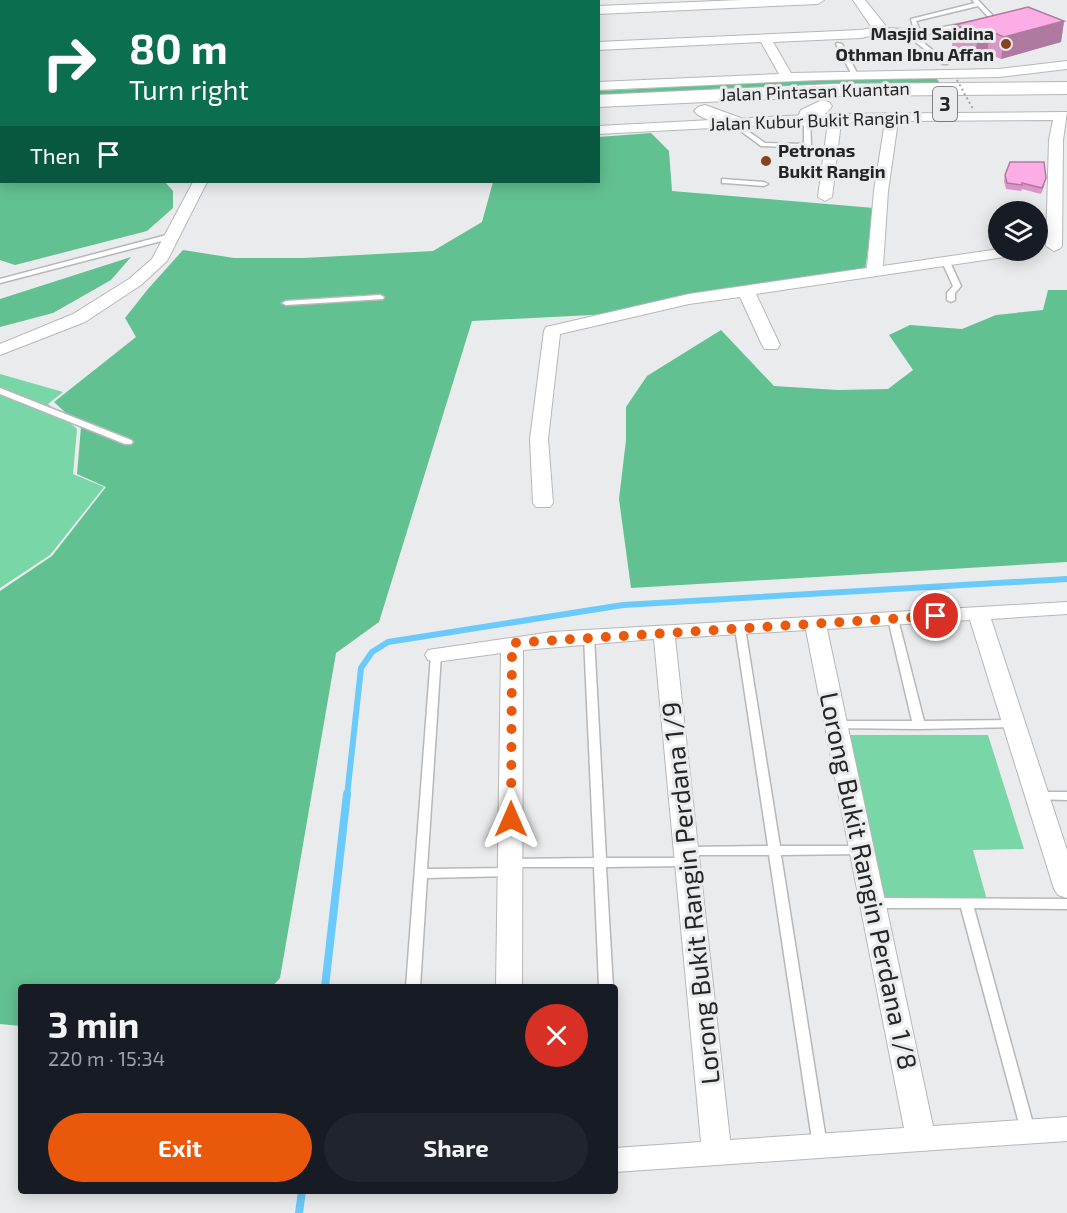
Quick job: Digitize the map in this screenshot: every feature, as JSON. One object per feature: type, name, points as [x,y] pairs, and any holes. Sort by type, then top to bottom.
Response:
[{"type":"highway","points":[[987,88],[1067,83]]},
{"type":"highway","name":"Jalan Pintasan Kuantan","points":[[600,116],[835,90],[1067,88]]},
{"type":"highway","points":[[600,116],[674,107],[759,103],[1065,109]]},
{"type":"highway","name":"Jalan Pintasan Kuantan","points":[[600,116],[705,111],[822,115],[1065,109]]},
{"type":"highway","points":[[705,111],[733,123]]},
{"type":"street","points":[[600,10],[818,0]]},
{"type":"street","points":[[600,46],[861,34],[878,30],[879,25],[859,0]]},
{"type":"street","points":[[765,38],[787,77]]},
{"type":"street","points":[[600,86],[787,77],[999,73],[1067,65]]},
{"type":"street","points":[[1061,246],[1065,109]]},
{"type":"street","name":"Jalan Kubur Bukit Rangin 1","points":[[600,116],[733,123],[822,115],[892,117],[1065,109]]},
{"type":"street","points":[[822,115],[825,197]]},
{"type":"street","points":[[875,273],[881,191],[892,117]]},
{"type":"street","points":[[0,350],[79,318],[135,282],[159,261],[200,183]]},
{"type":"street","points":[[543,503],[538,439],[552,331],[689,299],[988,256]]},
{"type":"street","points":[[746,291],[771,345]]},
{"type":"street","points":[[436,655],[512,643],[589,637],[1067,608]]},
{"type":"street","points":[[979,614],[1067,889]]},
{"type":"street","name":"Lorong Bukit Rangin Perdana 1/8","points":[[815,624],[921,1139]]},
{"type":"street","name":"Lorong Bukit Rangin Perdana 1/9","points":[[664,633],[717,1153]]},
{"type":"street","points":[[509,984],[512,643]]},
{"type":"street","points":[[618,1160],[1067,1129]]},
{"type":"lane","points":[[945,63],[915,39],[913,20],[977,2],[992,18],[981,20]]},
{"type":"lane","points":[[878,30],[915,33],[971,23]]},
{"type":"lane","points":[[839,44],[855,75]]},
{"type":"lane","points":[[733,123],[764,145],[808,146],[822,115]]},
{"type":"lane","points":[[725,181],[764,184]]},
{"type":"lane","points":[[0,282],[174,235]]},
{"type":"lane","points":[[946,262],[957,285],[951,293],[951,300]]},
{"type":"lane","points":[[286,303],[380,297]]},
{"type":"lane","points":[[0,391],[128,442]]},
{"type":"lane","points":[[892,619],[919,725]]},
{"type":"lane","points":[[740,628],[820,1146]]},
{"type":"lane","points":[[589,637],[606,984]]},
{"type":"lane","points":[[413,984],[436,655]]},
{"type":"lane","points":[[834,725],[1014,724]]},
{"type":"lane","points":[[1038,796],[1067,796]]},
{"type":"lane","points":[[421,874],[776,851],[861,850]]},
{"type":"lane","points":[[874,903],[1067,904]]},
{"type":"lane","points":[[966,903],[1028,1131]]},
{"type":"path","points":[[957,80],[973,109]]},
{"type":"green space","points":[[936,78],[941,84],[600,97],[600,91],[785,81]]},
{"type":"green space","points":[[651,133],[669,151],[672,191],[874,208],[865,270],[631,313],[472,321],[379,622],[336,653],[280,978],[275,984],[18,984],[18,1026],[0,1024],[0,591],[52,556],[106,487],[77,474],[81,427],[54,402],[136,337],[125,318],[183,250],[234,258],[304,258],[433,251],[482,222],[493,183],[600,183],[600,137]]},
{"type":"green space","points":[[0,183],[166,183],[173,191],[173,208],[147,231],[15,265],[0,260]]},
{"type":"green space","points":[[131,257],[111,280],[53,313],[0,327],[0,299]]},
{"type":"green space","points":[[1048,290],[1067,290],[1067,562],[631,588],[619,499],[626,440],[626,407],[647,376],[721,330],[774,386],[838,390],[888,389],[913,370],[889,335],[910,325],[962,329],[996,315],[1043,310]]},
{"type":"green space","points":[[0,374],[63,392],[48,404],[77,429],[73,474],[104,487],[50,555],[0,588]]},
{"type":"green space","points":[[848,735],[988,735],[1024,849],[973,850],[987,900],[885,900]]},
{"type":"building","points":[[1028,7],[1064,21],[1004,37],[990,31],[978,34],[955,25]]},
{"type":"building","points":[[1010,162],[1044,162],[1046,178],[1042,188],[1022,183],[1022,185],[1007,183],[1005,175]]},
{"type":"waterway","points":[[347,796],[361,668],[372,652],[388,642],[623,605],[1067,579]]},
{"type":"waterway","points":[[325,984],[347,794]]},
{"type":"waterway","points":[[299,1213],[302,1194]]},
{"type":"place","name":"Masjid Saidina Othman Ibnu Affan","points":[[1006,44]]},
{"type":"place","name":"Petronas Bukit Rangin","points":[[766,161]]},
{"type":"route","points":[[511,819],[512,643],[936,616]]}]
